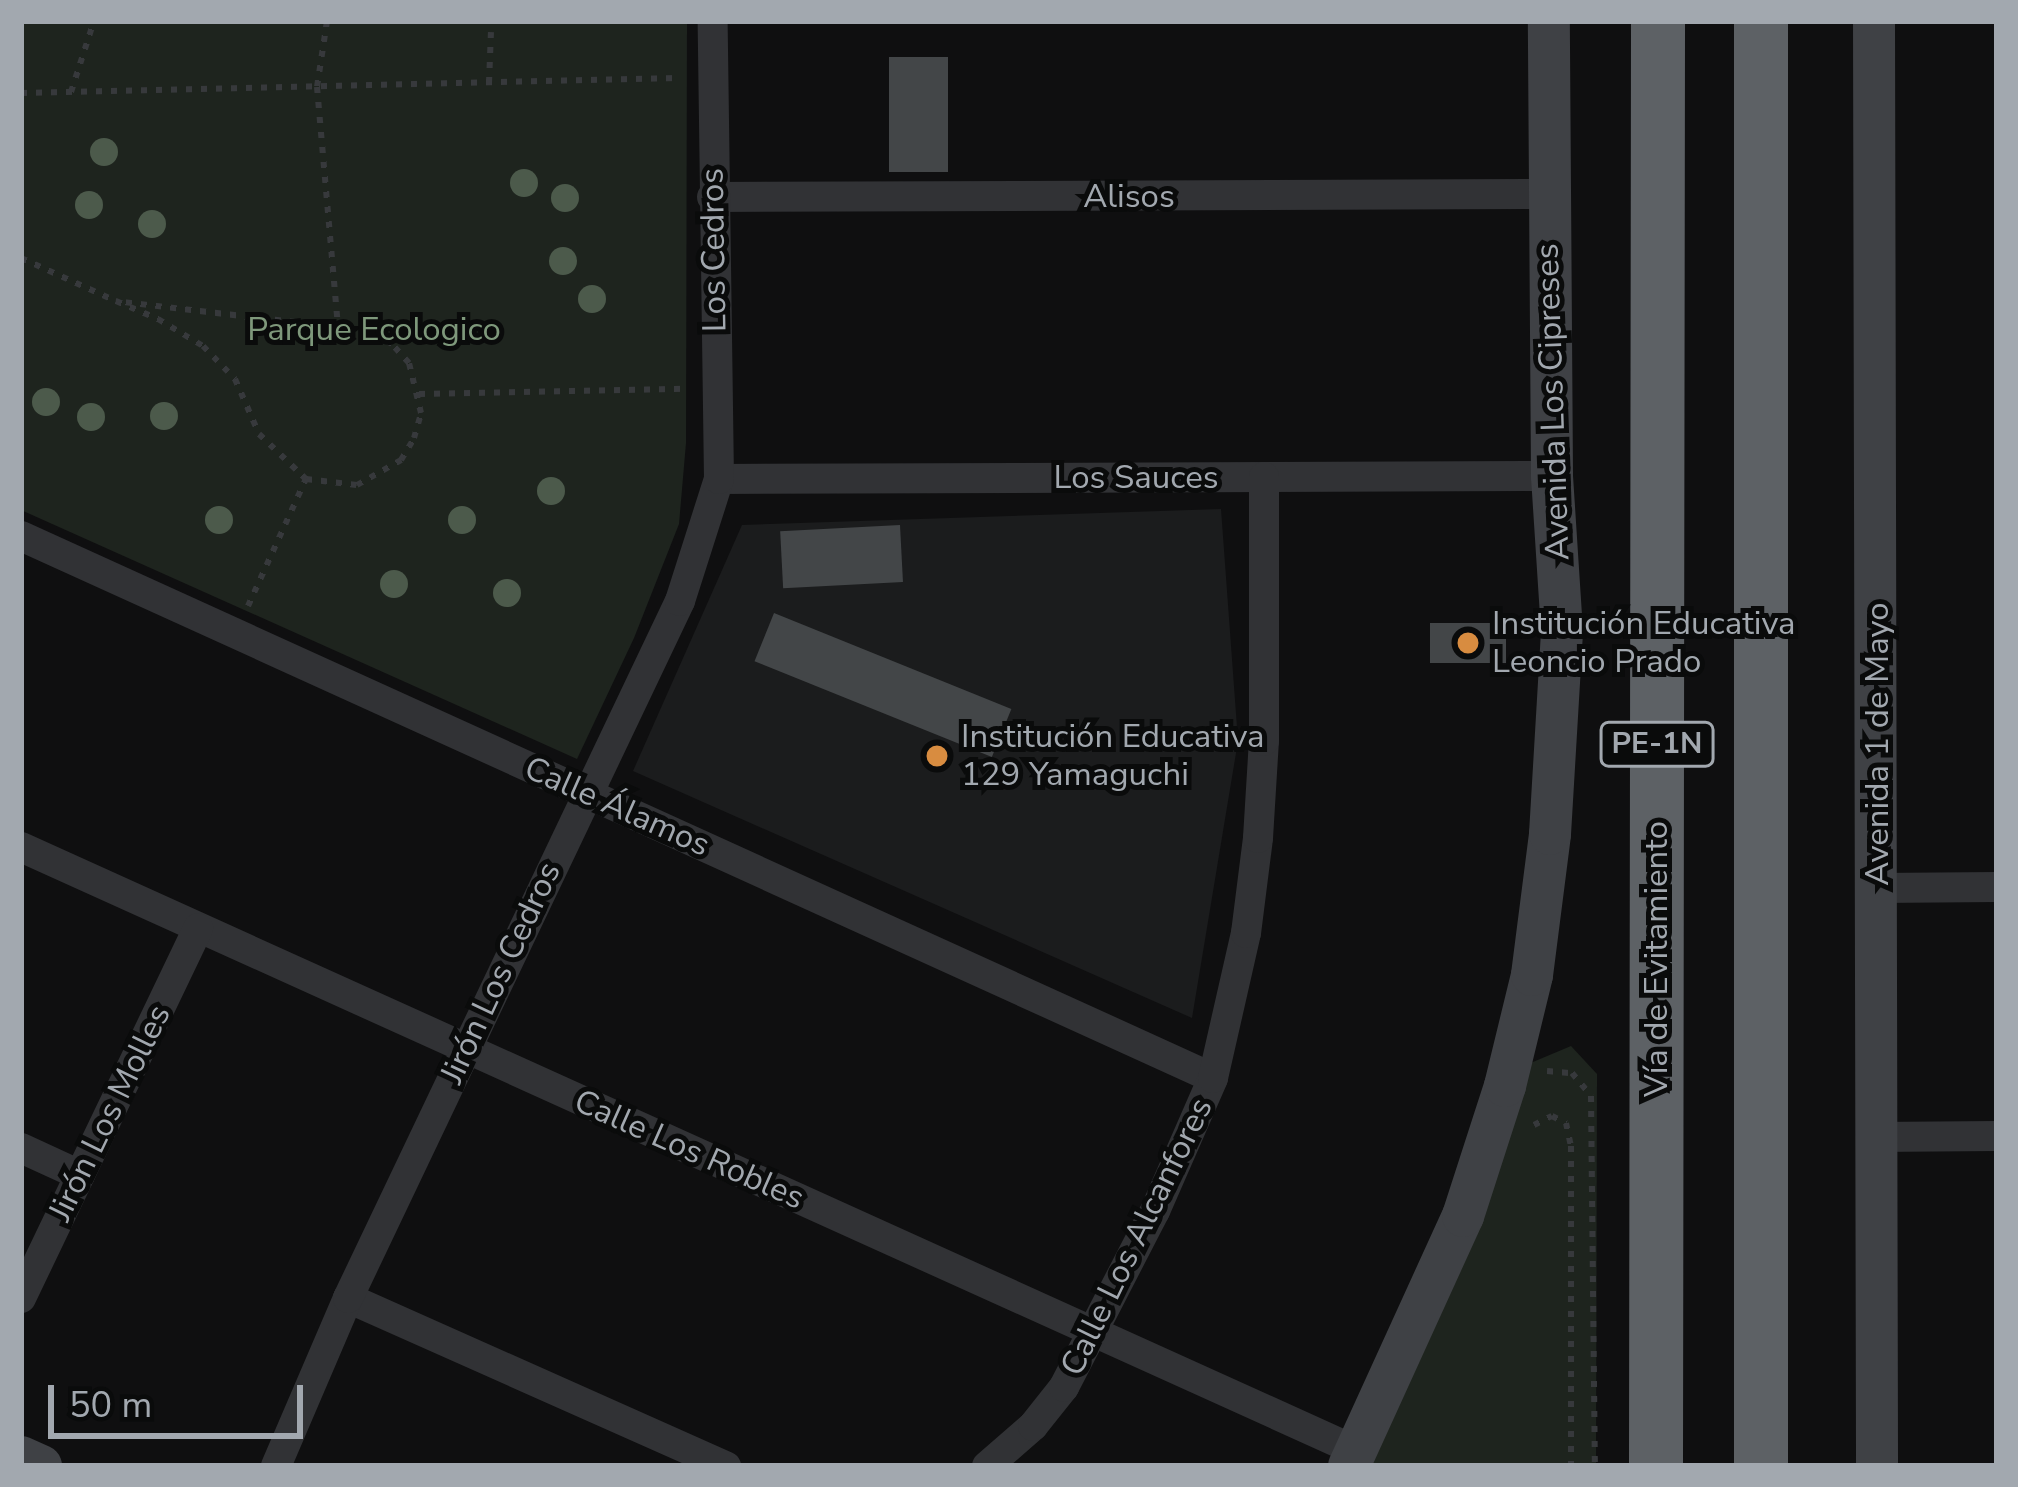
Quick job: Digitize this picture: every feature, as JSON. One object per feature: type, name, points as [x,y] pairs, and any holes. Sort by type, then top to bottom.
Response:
[{"type":"highway","name":"Vía de Evitamiento","points":[[1656,1466],[1658,21]]},
{"type":"highway","name":"PE-1N","points":[[1761,21],[1761,1466]]},
{"type":"street","name":"Los Cedros","points":[[712,21],[719,479]]},
{"type":"street","name":"Avenida Los Cipreses","points":[[1354,1459],[1463,1216],[1505,1086],[1532,975],[1550,834],[1562,632],[1552,476],[1547,194],[1550,21]]},
{"type":"street","name":"Avenida 1 de Mayo","points":[[1874,21],[1876,1466]]},
{"type":"street","name":"Alisos","points":[[712,197],[1547,194]]},
{"type":"street","name":"Los Sauces","points":[[719,479],[1552,476]]},
{"type":"street","name":"Calle Los Alcanfores","points":[[987,1466],[1033,1426],[1095,1332],[1213,1078],[1242,951],[1258,838],[1264,477]]},
{"type":"street","name":"Jirón Los Cedros","points":[[276,1466],[348,1298],[680,601],[719,479]]},
{"type":"street","name":"Calle Álamos","points":[[21,536],[1213,1078]]},
{"type":"street","name":"Calle Los Robles","points":[[21,847],[1095,1332],[1354,1459]]},
{"type":"street","points":[[1878,887],[1997,886]]},
{"type":"street","name":"Jirón Los Molles","points":[[21,1298],[198,928]]},
{"type":"street","points":[[1874,1137],[1997,1136]]},
{"type":"street","points":[[21,1148],[80,1175]]},
{"type":"street","points":[[348,1298],[726,1466]]},
{"type":"street","points":[[21,1457],[41,1466]]},
{"type":"path","points":[[71,92],[94,21]]},
{"type":"path","points":[[327,21],[317,87],[338,325]]},
{"type":"path","points":[[489,83],[491,32]]},
{"type":"path","points":[[21,93],[678,78]]},
{"type":"path","points":[[21,258],[203,346],[235,379],[259,434],[306,479],[344,485],[380,476],[400,460],[414,438],[419,394],[409,363],[392,344],[370,331],[116,301]]},
{"type":"path","points":[[419,394],[716,390]]},
{"type":"path","points":[[235,633],[306,479]]},
{"type":"path","points":[[1529,1080],[1546,1071],[1572,1073],[1591,1096],[1595,1466]]},
{"type":"path","points":[[1524,1135],[1539,1120],[1552,1116],[1565,1123],[1571,1146],[1571,1466]]},
{"type":"shaded area","name":"Institución Educativa 129 Yamaguchi","points":[[1221,509],[1238,741],[1192,1018],[633,771],[742,525]]},
{"type":"green space","name":"Parque Ecologico","points":[[21,21],[687,21],[686,443],[679,524],[634,638],[577,759],[21,510]]},
{"type":"green space","points":[[1571,1046],[1597,1074],[1596,1466],[1358,1466],[1521,1067]]},
{"type":"building","points":[[889,57],[948,57],[948,172],[889,172]]},
{"type":"building","points":[[900,525],[903,582],[783,588],[780,531]]},
{"type":"building","points":[[774,613],[1011,709],[992,757],[755,661]]},
{"type":"building","name":"Institución Educativa Leoncio Prado","points":[[1430,623],[1506,623],[1506,663],[1430,663]]},
{"type":"place","name":"Institución Educativa Leoncio Prado","points":[[1468,643]]},
{"type":"place","name":"Institución Educativa 129 Yamaguchi","points":[[937,756]]}]
